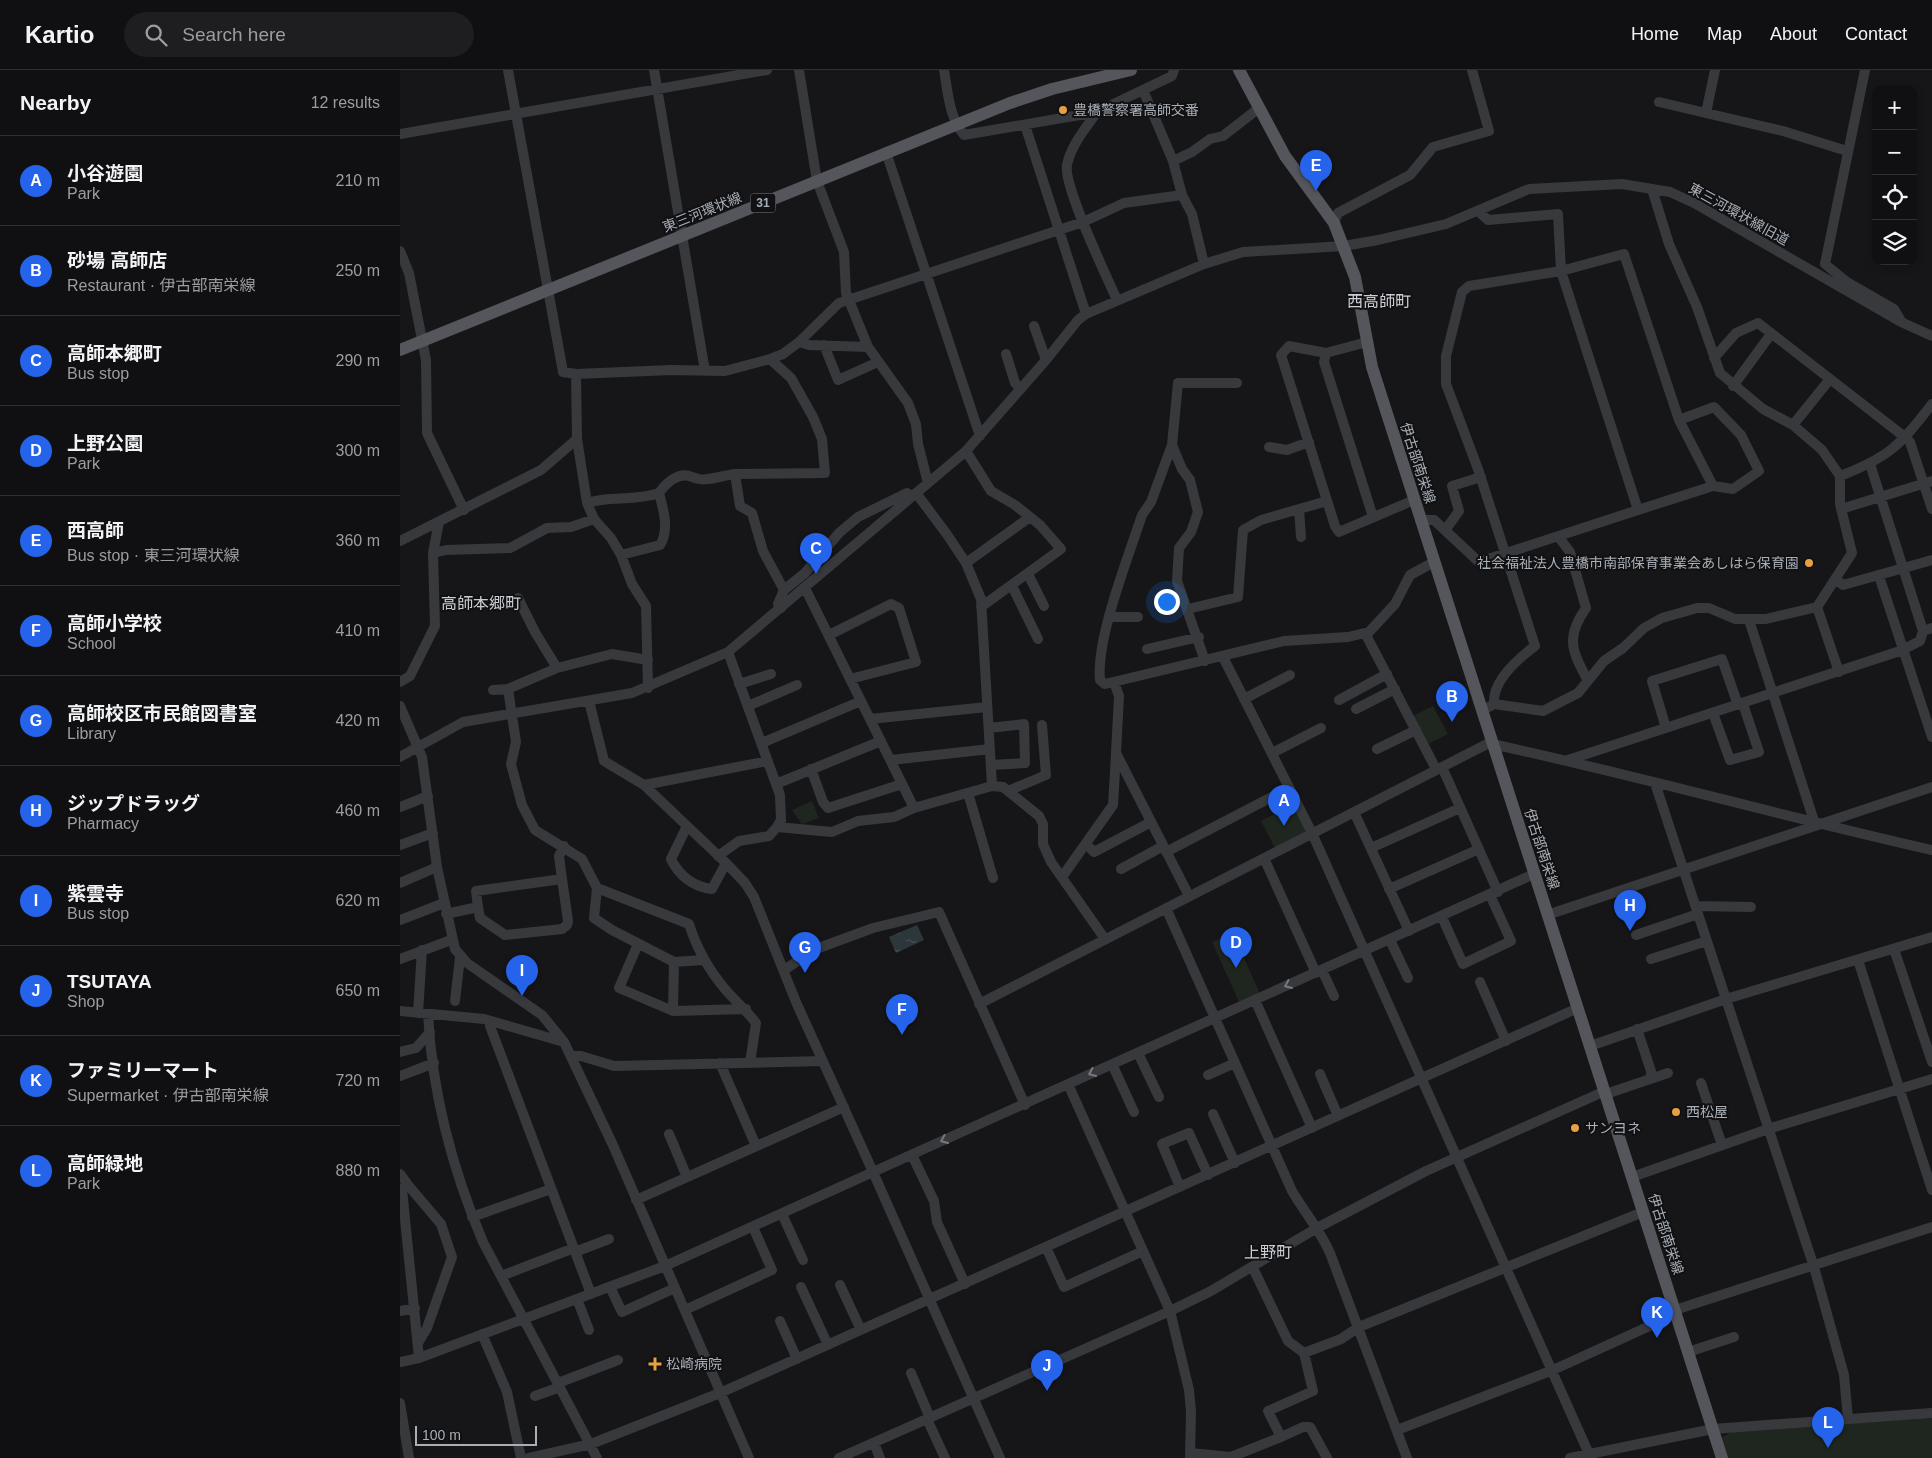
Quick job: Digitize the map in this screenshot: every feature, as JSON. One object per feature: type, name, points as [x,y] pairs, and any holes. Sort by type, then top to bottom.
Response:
[{"type":"main road","name":"東三河環状線","points":[[400,350],[1010,103],[1092,74],[1131,70]]},
{"type":"main road","points":[[1239,70],[1285,156],[1334,224],[1344,246]]},
{"type":"main road","name":"伊古部南栄線","points":[[1344,246],[1355,277],[1372,367],[1722,1458]]},
{"type":"street","points":[[508,70],[563,372],[576,374],[725,370],[770,358],[783,354],[799,342],[839,302],[1083,222],[1124,203],[1182,195]]},
{"type":"street","points":[[654,70],[705,371]]},
{"type":"street","points":[[400,134],[767,70]]},
{"type":"street","points":[[799,70],[817,181],[844,252],[846,293],[868,347],[908,403],[916,424],[918,444],[928,483]]},
{"type":"street","points":[[944,70],[951,110],[956,125],[964,135],[1097,112],[1172,76],[1174,70]]},
{"type":"street","points":[[1334,224],[1338,213],[1410,175],[1433,147],[1489,131],[1472,70]]},
{"type":"street","points":[[1706,113],[1715,70]]},
{"type":"street","points":[[1865,70],[1825,264],[1847,282],[1894,309],[1901,322]]},
{"type":"street","points":[[1143,90],[1173,161],[1182,195],[1192,214],[1204,264]]},
{"type":"street","points":[[1659,102],[1783,131],[1847,150]]},
{"type":"street","points":[[1173,161],[1192,152],[1210,139],[1223,136],[1259,108]]},
{"type":"street","points":[[1097,112],[1074,147],[1067,166],[1069,183],[1083,222],[1117,300]]},
{"type":"street","points":[[400,757],[463,722],[632,693],[648,688],[728,652],[928,483],[980,436],[1078,320],[1086,314],[1025,124]]},
{"type":"street","points":[[886,152],[980,436]]},
{"type":"street","name":"東三河環状線旧道","points":[[1086,314],[1204,264],[1255,250],[1344,246],[1378,240],[1446,224],[1529,188],[1622,184],[1670,192],[1694,203],[1901,322],[1932,336]]},
{"type":"street","points":[[1482,710],[1494,704],[1543,711],[1578,692],[1604,662],[1623,648],[1644,628],[1662,618],[1697,608],[1709,608],[1734,619],[1766,619],[1817,607],[1852,553],[1841,509],[1840,476],[1822,450],[1793,425],[1764,409],[1733,386],[1720,373],[1696,307],[1669,244],[1652,189]]},
{"type":"street","points":[[1478,211],[1488,220],[1558,214],[1561,271],[1638,510]]},
{"type":"street","points":[[400,251],[409,273],[426,360],[427,433],[464,510]]},
{"type":"street","points":[[1494,704],[1495,692],[1502,681],[1519,658],[1535,646],[1481,477],[1446,384],[1446,356],[1462,292],[1469,286],[1561,271],[1624,254],[1679,420],[1714,486]]},
{"type":"street","points":[[1714,358],[1736,333],[1758,323],[1910,442],[1928,482],[1932,509]]},
{"type":"street","points":[[1034,326],[1046,360]]},
{"type":"street","points":[[1733,386],[1771,334]]},
{"type":"street","points":[[799,342],[824,346],[868,347]]},
{"type":"street","points":[[1367,342],[1326,354],[1289,346],[1281,355],[1327,501],[1339,532],[1414,500]]},
{"type":"street","points":[[824,346],[838,380],[878,362]]},
{"type":"street","points":[[1006,354],[1015,383],[1021,389]]},
{"type":"street","points":[[1326,354],[1324,362],[1373,516]]},
{"type":"street","points":[[587,503],[598,499],[644,498],[659,493],[664,485],[677,477],[686,476],[697,480],[708,480],[735,474],[825,473],[822,439],[813,418],[791,378],[770,358]]},
{"type":"street","points":[[576,374],[577,439],[587,503],[594,519],[611,538],[621,555],[632,584],[646,606],[648,688]]},
{"type":"street","points":[[1793,425],[1830,379]]},
{"type":"street","points":[[1237,383],[1178,382],[1172,444],[1150,502],[1142,515],[1110,617],[1098,663],[1100,680],[1105,684],[1224,657],[1284,641],[1348,637],[1365,633],[1377,625],[1395,604],[1410,575],[1434,562]]},
{"type":"street","points":[[1840,476],[1870,464],[1886,455],[1906,438],[1932,404]]},
{"type":"street","points":[[1420,520],[1434,520],[1446,529],[1479,562],[1714,486],[1733,489],[1760,471],[1742,435],[1714,407],[1679,420]]},
{"type":"street","points":[[400,541],[541,470],[577,439]]},
{"type":"street","points":[[1269,447],[1287,450],[1309,442]]},
{"type":"street","points":[[1172,444],[1190,480],[1198,512],[1191,532],[1179,548],[1177,582],[1199,637],[1205,661]]},
{"type":"street","points":[[966,450],[990,491],[1030,517],[1061,549],[982,607]]},
{"type":"street","points":[[1566,760],[1839,672],[1920,641],[1928,630],[1903,568],[1870,464]]},
{"type":"street","points":[[735,474],[740,506],[752,513],[763,552],[784,590]]},
{"type":"street","points":[[1446,529],[1459,511],[1452,486],[1481,477]]},
{"type":"street","points":[[1841,509],[1928,482]]},
{"type":"street","points":[[621,555],[660,545],[665,537],[664,517],[659,493]]},
{"type":"street","points":[[781,608],[778,604],[784,590],[805,573],[839,533],[858,517],[907,493],[914,495],[946,533],[966,563],[981,598],[992,786]]},
{"type":"street","points":[[1188,609],[1238,597],[1243,530],[1261,520],[1327,501]]},
{"type":"street","points":[[1299,509],[1301,537]]},
{"type":"street","points":[[966,563],[1030,517]]},
{"type":"street","points":[[433,553],[446,550],[510,548],[547,528],[570,527],[594,519]]},
{"type":"street","points":[[400,682],[410,676],[435,626],[433,553],[439,522]]},
{"type":"street","points":[[1558,536],[1570,552],[1586,608],[1578,621],[1573,636],[1573,653],[1588,680]]},
{"type":"street","points":[[1836,579],[1843,585],[1932,560]]},
{"type":"street","points":[[1028,574],[1044,606]]},
{"type":"street","points":[[1879,576],[1929,720],[1932,737]]},
{"type":"street","points":[[1012,586],[1038,639]]},
{"type":"street","points":[[805,588],[914,808]]},
{"type":"street","points":[[518,598],[531,625],[557,668]]},
{"type":"street","points":[[829,635],[892,604],[899,608],[916,662],[850,679]]},
{"type":"street","points":[[1817,607],[1839,672]]},
{"type":"street","points":[[1110,617],[1138,617]]},
{"type":"street","points":[[1749,620],[1772,694],[1818,825]]},
{"type":"street","points":[[1365,633],[1460,808],[1479,849],[1511,941],[1462,964],[1442,917]]},
{"type":"street","points":[[1147,649],[1199,637]]},
{"type":"street","points":[[687,826],[671,859],[691,883],[701,887],[712,888],[722,859],[739,841],[769,836],[781,820],[782,806],[776,784],[728,652]]},
{"type":"street","points":[[493,690],[508,689],[557,668],[612,654],[648,660]]},
{"type":"street","points":[[1224,657],[1312,833],[1590,1454]]},
{"type":"street","points":[[1666,728],[1652,681],[1722,658],[1759,752],[1730,760],[1713,713]]},
{"type":"street","points":[[740,684],[771,674]]},
{"type":"street","points":[[1339,700],[1387,674]]},
{"type":"street","points":[[1244,699],[1290,676]]},
{"type":"street","points":[[1062,877],[1113,805],[1118,696],[1114,682]]},
{"type":"street","points":[[748,706],[797,685]]},
{"type":"street","points":[[508,689],[516,742],[511,764],[522,805],[535,830],[582,858],[597,888],[594,918],[638,944],[674,962],[703,960]]},
{"type":"street","points":[[1356,709],[1395,689]]},
{"type":"street","points":[[588,700],[604,761],[644,785],[722,859],[745,883],[754,897],[796,1002],[1000,1458]]},
{"type":"street","points":[[762,743],[861,701]]},
{"type":"street","points":[[400,706],[418,746],[428,796],[437,868],[451,940],[460,957],[542,1015],[564,1042],[572,1056],[685,1310],[749,1458]]},
{"type":"street","points":[[870,719],[987,707]]},
{"type":"street","points":[[989,728],[1024,724],[1025,763],[991,765]]},
{"type":"street","points":[[1008,791],[1046,774],[1042,725]]},
{"type":"street","points":[[1272,753],[1321,728]]},
{"type":"street","points":[[1377,749],[1416,730]]},
{"type":"street","points":[[776,784],[881,740]]},
{"type":"street","points":[[979,1004],[1439,768],[1492,743],[1566,760],[1818,825],[1932,850]]},
{"type":"street","points":[[891,760],[990,749]]},
{"type":"street","points":[[1116,753],[1189,896]]},
{"type":"street","points":[[644,785],[768,761]]},
{"type":"street","points":[[811,770],[822,802],[828,808],[902,784]]},
{"type":"street","points":[[1655,783],[1814,1267],[1844,1375],[1848,1419]]},
{"type":"street","points":[[777,827],[832,832],[858,821],[894,817],[914,808],[992,786],[1003,787],[1039,816],[1043,824],[1043,844],[1051,862],[1105,939]]},
{"type":"street","points":[[1547,916],[1932,787]]},
{"type":"street","points":[[1121,868],[1165,849],[1289,788]]},
{"type":"street","points":[[968,793],[993,878]]},
{"type":"street","points":[[400,807],[428,796]]},
{"type":"street","points":[[1371,848],[1460,808]]},
{"type":"street","points":[[1354,812],[1409,932]]},
{"type":"street","points":[[1086,844],[1094,852],[1151,822]]},
{"type":"street","points":[[400,845],[433,832]]},
{"type":"street","points":[[562,879],[476,891],[480,918],[505,935],[567,926],[568,921],[559,856],[564,846]]},
{"type":"street","points":[[1389,889],[1479,849]]},
{"type":"street","points":[[1264,858],[1319,972],[1334,996]]},
{"type":"street","points":[[400,883],[437,868]]},
{"type":"street","points":[[400,1362],[419,1358],[665,1266],[1534,874]]},
{"type":"street","points":[[597,888],[689,924],[695,945],[703,960],[725,989],[746,1009],[756,1023],[750,1063]]},
{"type":"street","points":[[400,920],[445,908],[478,907]]},
{"type":"street","points":[[1166,908],[1292,1191],[1312,1225],[1317,1228],[1330,1253],[1407,1458]]},
{"type":"street","points":[[1636,935],[1697,910],[1751,908]]},
{"type":"street","points":[[784,970],[824,946],[873,928],[939,912],[1025,1104]]},
{"type":"street","points":[[1590,1046],[1726,999],[1932,937]]},
{"type":"street","points":[[400,959],[451,940]]},
{"type":"street","points":[[1390,940],[1408,978]]},
{"type":"street","points":[[1651,959],[1707,941]]},
{"type":"street","points":[[638,944],[618,988],[674,1011],[746,1009]]},
{"type":"street","points":[[1894,949],[1932,1062]]},
{"type":"street","points":[[422,950],[423,1013],[430,1032],[441,1109],[453,1159],[472,1217],[597,1458]]},
{"type":"street","points":[[455,1001],[460,957]]},
{"type":"street","points":[[1858,960],[1932,1190]]},
{"type":"street","points":[[674,962],[674,1011]]},
{"type":"street","points":[[1480,982],[1506,1041]]},
{"type":"street","points":[[1254,1000],[1312,1128]]},
{"type":"street","points":[[530,1458],[591,1444],[720,1393],[1578,1008]]},
{"type":"street","points":[[400,1011],[490,1021],[564,1042]]},
{"type":"street","points":[[490,1021],[490,1026],[591,1294]]},
{"type":"street","points":[[1637,1029],[1651,1071],[1651,1079]]},
{"type":"street","points":[[400,1052],[416,1048],[430,1032]]},
{"type":"street","points":[[1138,1053],[1159,1097]]},
{"type":"street","points":[[572,1056],[581,1056],[614,1066],[823,1061]]},
{"type":"street","points":[[400,1076],[434,1063]]},
{"type":"street","points":[[720,1063],[756,1146]]},
{"type":"street","points":[[1208,1075],[1235,1063]]},
{"type":"street","points":[[1112,1064],[1134,1112]]},
{"type":"street","points":[[839,1458],[1170,1311],[1253,1268],[1317,1228],[1457,1156],[1605,1093],[1668,1073]]},
{"type":"street","points":[[1320,1074],[1338,1116]]},
{"type":"street","points":[[1632,1177],[1768,1129],[1932,1079]]},
{"type":"street","points":[[1701,1083],[1722,1145]]},
{"type":"street","points":[[1068,1084],[1170,1311],[1189,1390],[1192,1411],[1190,1455],[1231,1457],[1303,1427],[1310,1428],[1327,1458]]},
{"type":"street","points":[[636,1200],[844,1107]]},
{"type":"street","points":[[1213,1114],[1234,1163]]},
{"type":"street","points":[[1180,1187],[1162,1144],[1189,1132],[1208,1174]]},
{"type":"street","points":[[669,1134],[687,1177]]},
{"type":"street","points":[[912,1155],[934,1202],[937,1222],[965,1284]]},
{"type":"street","points":[[400,1174],[404,1188],[402,1217],[405,1261],[415,1308],[419,1358]]},
{"type":"street","points":[[404,1188],[441,1224],[452,1257],[427,1328],[418,1343]]},
{"type":"street","points":[[472,1217],[551,1188]]},
{"type":"street","points":[[1304,1353],[1341,1340],[1359,1327],[1643,1212]]},
{"type":"street","points":[[782,1214],[803,1260]]},
{"type":"street","points":[[685,1310],[772,1270],[753,1227]]},
{"type":"street","points":[[1397,1430],[1553,1370],[1675,1312],[1932,1227]]},
{"type":"street","points":[[501,1276],[608,1239]]},
{"type":"street","points":[[1046,1248],[1064,1287],[1143,1251]]},
{"type":"street","points":[[1253,1268],[1288,1341],[1304,1353],[1314,1391],[1268,1411],[1281,1437]]},
{"type":"street","points":[[840,1285],[861,1330]]},
{"type":"street","points":[[610,1287],[622,1312],[675,1288]]},
{"type":"street","points":[[801,1287],[828,1345]]},
{"type":"street","points":[[578,1299],[589,1330]]},
{"type":"street","points":[[400,1311],[415,1308]]},
{"type":"street","points":[[780,1321],[797,1359]]},
{"type":"street","points":[[482,1334],[507,1392],[521,1458]]},
{"type":"street","points":[[1688,1352],[1734,1337]]},
{"type":"street","points":[[534,1396],[618,1360]]},
{"type":"street","points":[[911,1373],[945,1458]]},
{"type":"street","points":[[400,1403],[403,1441],[409,1458]]},
{"type":"street","points":[[1570,1458],[1713,1428],[1932,1413]]},
{"type":"street","points":[[874,1443],[880,1458]]},
{"type":"shaded area","points":[[1433,706],[1448,734],[1428,744],[1413,716]]},
{"type":"shaded area","points":[[812,801],[819,818],[802,824],[792,810]]},
{"type":"shaded area","points":[[1294,804],[1308,830],[1275,848],[1261,821]]},
{"type":"shaded area","points":[[1233,933],[1260,994],[1240,1004],[1212,942]]},
{"type":"shaded area","points":[[1932,1418],[1932,1458],[1727,1458],[1721,1438],[1731,1432]]},
{"type":"water","points":[[917,925],[924,940],[896,953],[889,937]]},
{"type":"place","name":"豊橋警察署高師交番","points":[[1063,110]]},
{"type":"place","name":"西高師","points":[[1316,191]]},
{"type":"place","name":"社会福祉法人豊橋市南部保育事業会あしはら保育園","points":[[1809,563]]},
{"type":"place","name":"高師本郷町","points":[[816,574]]},
{"type":"place","name":"砂場 高師店","points":[[1452,722]]},
{"type":"place","name":"小谷遊園","points":[[1284,826]]},
{"type":"place","name":"ジップドラッグ","points":[[1630,931]]},
{"type":"place","name":"上野公園","points":[[1236,968]]},
{"type":"place","name":"高師校区市民館図書室","points":[[805,973]]},
{"type":"place","name":"紫雲寺","points":[[522,996]]},
{"type":"place","name":"高師小学校","points":[[902,1035]]},
{"type":"place","name":"西松屋","points":[[1676,1112]]},
{"type":"place","name":"サンヨネ","points":[[1575,1128]]},
{"type":"place","name":"ファミリーマート","points":[[1657,1338]]},
{"type":"place","name":"松崎病院","points":[[655,1364]]},
{"type":"place","name":"TSUTAYA","points":[[1047,1391]]},
{"type":"place","name":"高師緑地","points":[[1828,1448]]},
{"type":"district","name":"西高師町","points":[[1379,301]]},
{"type":"district","name":"高師本郷町","points":[[481,603]]},
{"type":"district","name":"上野町","points":[[1268,1252]]}]
